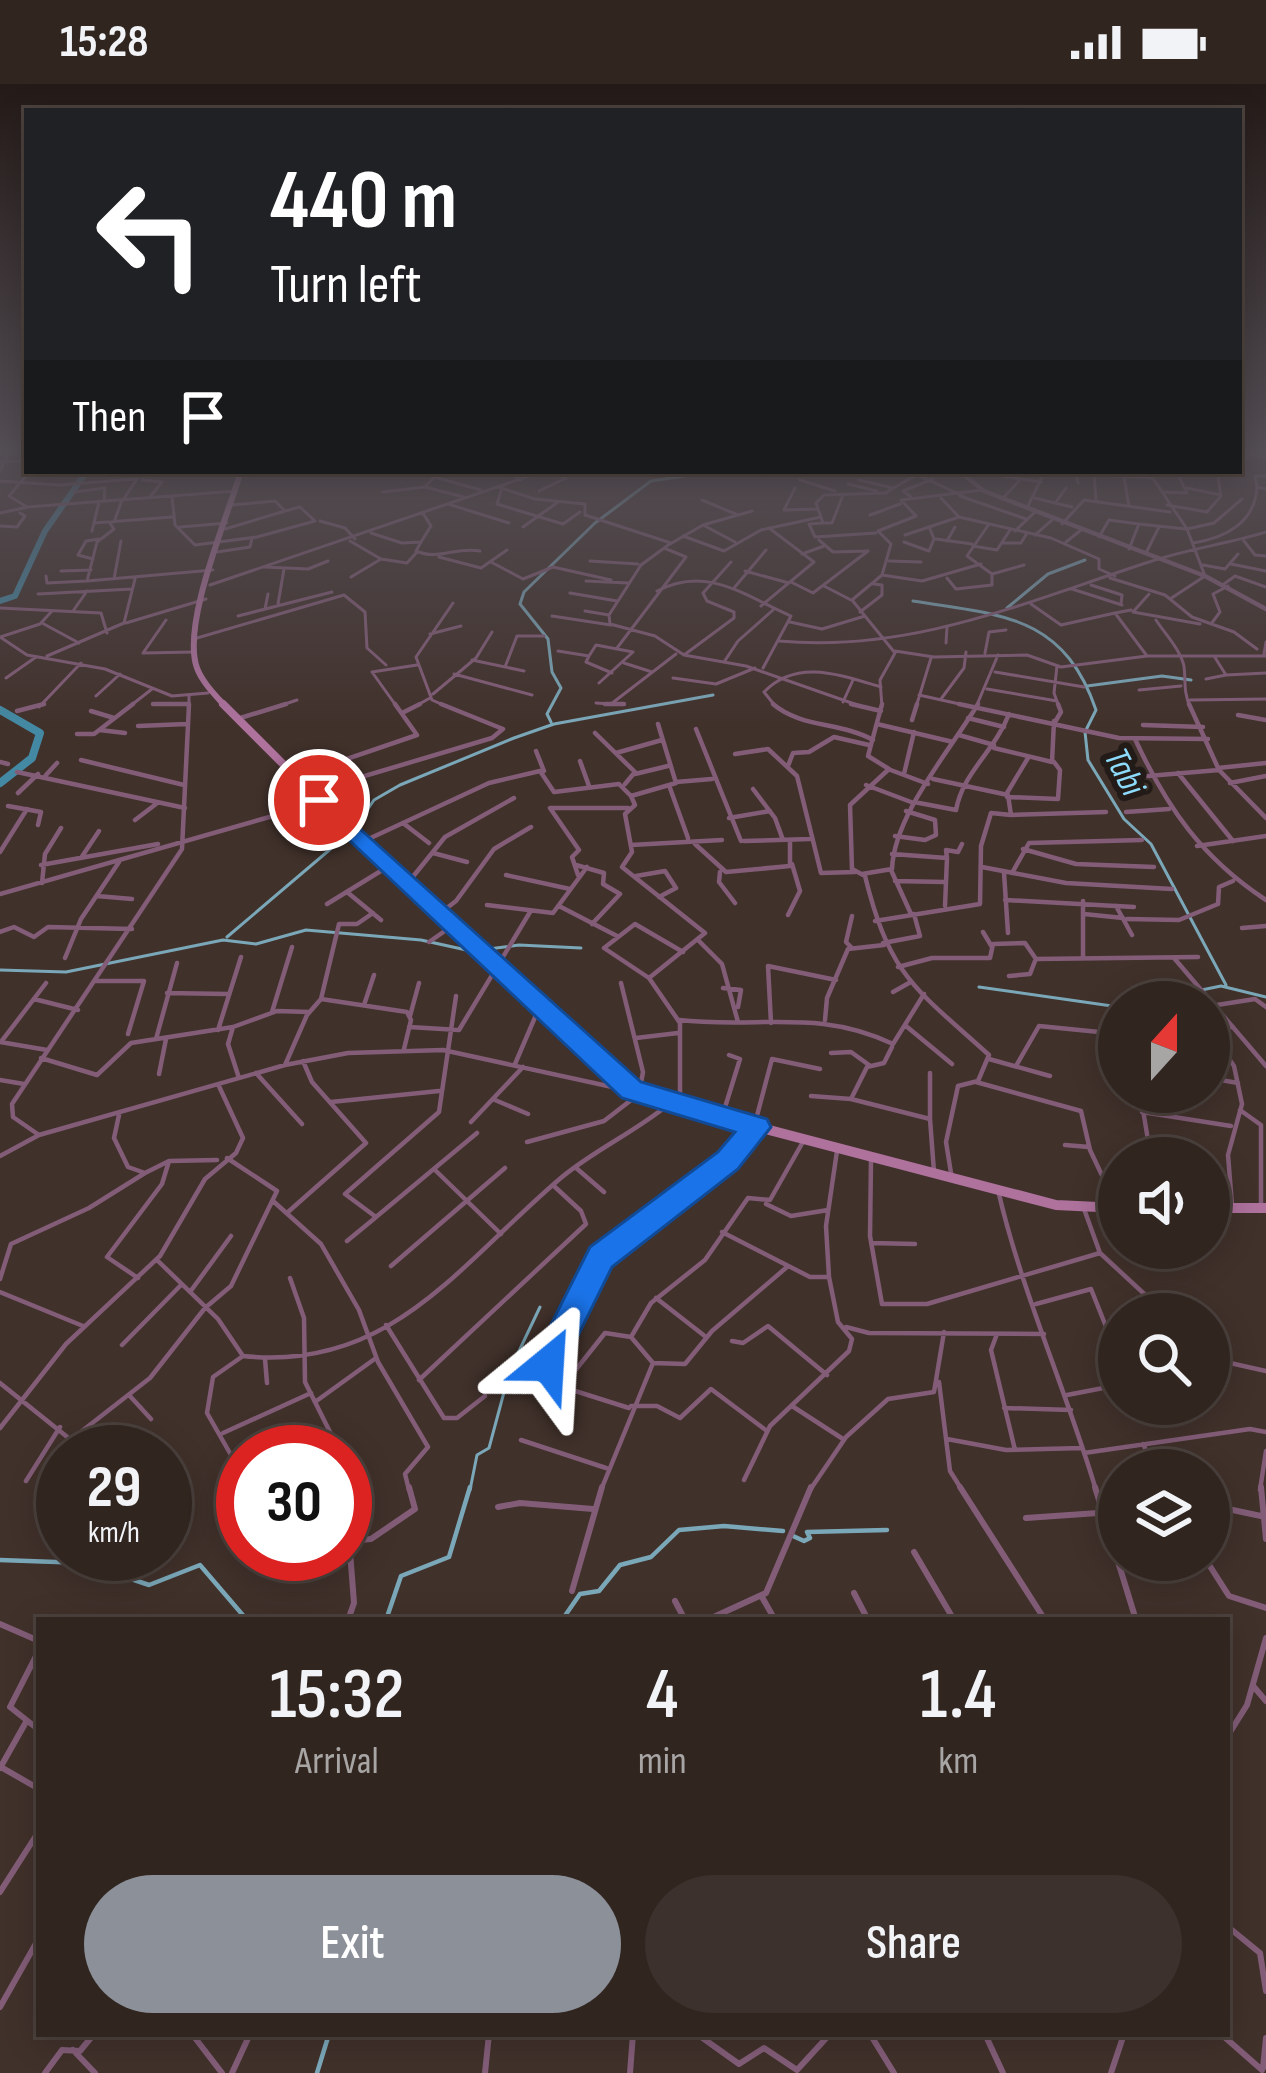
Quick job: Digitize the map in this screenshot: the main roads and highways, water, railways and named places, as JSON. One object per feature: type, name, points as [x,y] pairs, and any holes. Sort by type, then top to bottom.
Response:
[{"type":"main road","points":[[221,541],[196,638],[198,676],[208,693],[538,1008],[635,1092],[934,1174],[1098,1209]]},
{"type":"main road","points":[[1230,1208],[1264,1210]]},
{"type":"waterway","points":[[0,601],[15,596],[40,541]]},
{"type":"waterway","points":[[551,722],[547,714],[561,688],[552,672],[548,639],[520,604],[524,592],[577,541]]},
{"type":"waterway","points":[[1007,608],[1048,574],[1085,560]]},
{"type":"waterway","name":"Tabi","points":[[913,601],[1024,624],[1065,654],[1096,710],[1085,732],[1088,760],[1124,819],[1151,844],[1224,981]]},
{"type":"waterway","points":[[1087,686],[1162,676],[1191,680]]},
{"type":"waterway","points":[[354,829],[374,800],[400,785],[514,738],[554,724],[713,695]]},
{"type":"waterway","points":[[0,710],[40,733],[32,758],[0,783]]},
{"type":"waterway","points":[[227,937],[347,835]]},
{"type":"waterway","points":[[0,970],[66,972],[223,940],[256,944],[306,930],[421,940],[471,951]]},
{"type":"waterway","points":[[481,950],[519,945],[581,948]]},
{"type":"waterway","points":[[979,987],[1098,1004]]},
{"type":"waterway","points":[[1230,988],[1266,997]]},
{"type":"waterway","points":[[470,1490],[477,1455],[489,1448],[510,1370],[540,1307]]},
{"type":"waterway","points":[[387,1617],[401,1576],[449,1557],[470,1487]]},
{"type":"waterway","points":[[564,1617],[580,1594],[599,1591],[620,1565],[651,1557],[679,1530],[724,1526],[783,1531]]},
{"type":"waterway","points":[[793,1536],[804,1541],[810,1538],[807,1532],[887,1530]]},
{"type":"waterway","points":[[0,1560],[84,1563],[149,1585],[200,1565],[244,1617]]},
{"type":"waterway","points":[[317,2073],[328,2037]]}]
